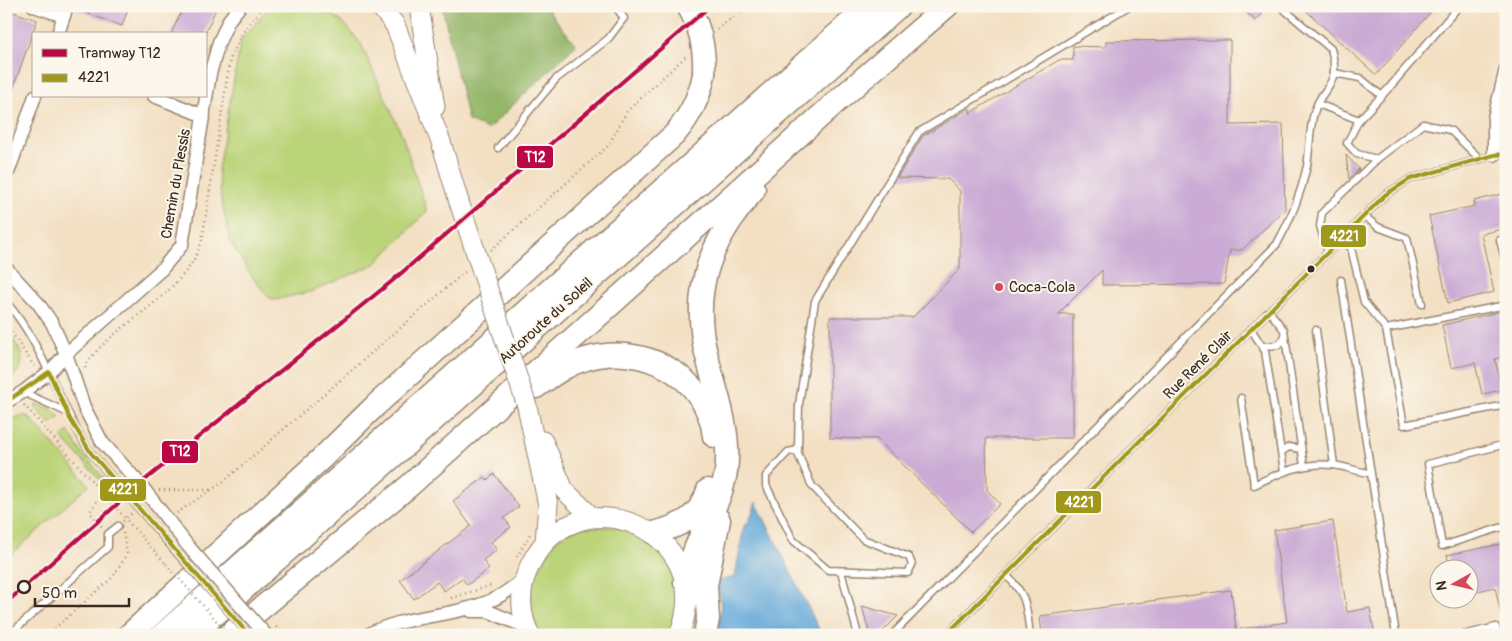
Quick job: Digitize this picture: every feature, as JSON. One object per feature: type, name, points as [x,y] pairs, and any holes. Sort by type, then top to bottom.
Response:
[{"type":"highway","points":[[129,635],[322,458],[376,405],[675,134],[686,120],[697,99],[704,74],[705,56],[700,32],[688,6]]},
{"type":"highway","name":"Autoroute du Soleil","points":[[162,635],[869,6]]},
{"type":"highway","name":"Autoroute du Soleil","points":[[192,635],[899,6]]},
{"type":"highway","points":[[705,635],[708,619],[706,585],[712,549],[723,506],[727,450],[724,417],[706,352],[701,324],[702,292],[712,253],[731,218],[780,161],[941,12]]},
{"type":"highway","points":[[409,486],[834,103],[941,12]]},
{"type":"highway","points":[[229,635],[409,486],[536,387],[567,366],[604,354],[634,355],[664,365],[691,386],[705,407],[713,432],[715,458],[706,497],[701,506],[690,519],[682,524],[654,533]]},
{"type":"highway","points":[[685,582],[692,557],[714,511],[726,475]]},
{"type":"main road","points":[[380,6],[395,25],[441,142],[527,406],[564,490],[592,517]]},
{"type":"main road","points":[[419,6],[441,142]]},
{"type":"main road","points":[[527,406],[548,505],[524,579],[522,605],[528,631]]},
{"type":"main road","points":[[538,537],[592,517],[612,516],[636,523],[654,533],[676,558],[685,582],[687,607],[685,622],[679,635]]},
{"type":"street","points":[[34,6],[65,11],[59,32]]},
{"type":"street","name":"Chemin du Plessis","points":[[208,88],[219,42],[229,20],[240,6]]},
{"type":"street","points":[[1500,155],[1494,118],[1506,69]]},
{"type":"street","points":[[6,173],[9,170],[35,98]]},
{"type":"street","points":[[159,98],[204,116]]},
{"type":"street","name":"Chemin du Plessis","points":[[6,402],[23,398],[66,354],[162,269],[182,245],[207,98]]},
{"type":"street","points":[[6,268],[38,303],[52,323],[66,354],[84,407],[102,442],[140,484],[182,550],[271,631]]},
{"type":"street","points":[[367,635],[398,622],[458,610],[492,600],[524,579]]},
{"type":"street","points":[[458,610],[488,611],[528,631]]},
{"type":"street","points":[[392,635],[398,622]]},
{"type":"lane","points":[[498,148],[556,79],[608,39],[624,18],[616,6]]},
{"type":"lane","points":[[798,450],[788,452],[766,476],[766,485],[793,540],[828,570],[908,573],[912,565],[909,557],[863,538],[812,486],[798,450],[799,404],[815,301],[919,132],[1129,6]]},
{"type":"lane","points":[[892,635],[1277,244],[1293,216],[1307,164],[1310,129],[1318,104],[1330,86],[1334,72],[1330,49],[1280,6]]},
{"type":"lane","points":[[1378,159],[1357,154],[1347,143],[1359,120],[1459,6]]},
{"type":"lane","points":[[1334,72],[1360,78],[1382,96]]},
{"type":"lane","points":[[1318,104],[1359,120]]},
{"type":"lane","points":[[1328,252],[1320,226],[1322,213],[1378,159],[1423,124],[1450,130],[1480,159]]},
{"type":"lane","name":"Rue René Clair","points":[[946,635],[1386,195],[1410,179],[1500,155]]},
{"type":"lane","points":[[1364,216],[1378,227],[1407,238],[1422,304]]},
{"type":"lane","points":[[1341,239],[1352,248],[1364,302],[1386,329],[1404,425],[1506,405]]},
{"type":"lane","points":[[1500,240],[1506,263]]},
{"type":"lane","points":[[1341,280],[1396,635]]},
{"type":"lane","points":[[6,302],[33,338],[66,412],[91,453],[182,550],[249,635]]},
{"type":"lane","points":[[1386,329],[1506,304]]},
{"type":"lane","points":[[1270,311],[1284,330],[1304,466]]},
{"type":"lane","points":[[1251,330],[1262,346],[1270,374],[1284,471]]},
{"type":"lane","points":[[1316,330],[1334,465]]},
{"type":"lane","points":[[1262,346],[1278,345],[1285,338]]},
{"type":"lane","points":[[23,398],[66,412]]},
{"type":"lane","points":[[1241,398],[1254,485],[1284,471],[1304,466],[1334,465],[1354,471],[1370,473]]},
{"type":"lane","points":[[1506,444],[1428,464],[1442,546],[1506,526]]},
{"type":"lane","points":[[1281,452],[1289,447],[1302,449]]},
{"type":"lane","points":[[9,635],[108,547],[108,534],[118,526]]},
{"type":"lane","points":[[841,571],[858,635]]},
{"type":"lane","points":[[1006,575],[1020,588],[1026,604],[1030,635]]},
{"type":"lane","points":[[1463,635],[1496,627],[1498,635]]},
{"type":"path","points":[[712,34],[734,16],[751,6]]},
{"type":"path","points":[[485,256],[608,146],[627,111],[692,51]]},
{"type":"path","points":[[176,514],[211,490],[470,268]]},
{"type":"path","points":[[6,324],[22,344],[36,370]]},
{"type":"path","points":[[86,375],[84,367],[100,348]]},
{"type":"path","points":[[23,398],[26,409],[33,413],[229,635]]},
{"type":"path","points":[[160,490],[211,490]]},
{"type":"path","points":[[99,497],[90,512],[108,534]]},
{"type":"path","points":[[47,635],[118,571],[126,554],[123,533],[118,526]]},
{"type":"path","points":[[516,562],[538,537]]},
{"type":"path","points":[[271,631],[286,635]]},
{"type":"green space","points":[[270,6],[320,6],[345,24],[361,44],[402,135],[427,211],[375,264],[313,291],[275,300],[268,297],[251,275],[230,241],[221,199],[218,169],[241,40]]},
{"type":"green space","points":[[442,6],[545,6],[576,45],[488,129],[468,121]]},
{"type":"green space","points":[[6,331],[20,351],[22,363],[14,375],[6,381]]},
{"type":"green space","points":[[36,404],[50,408],[60,417],[50,424],[36,408]]},
{"type":"green space","points":[[22,415],[29,417],[89,485],[6,559],[6,423]]},
{"type":"green space","points":[[68,431],[81,452],[108,483],[105,485],[62,438]]},
{"type":"green space","points":[[578,527],[629,527],[669,559],[679,607],[669,635],[539,635],[531,611],[530,585],[556,540]]},
{"type":"water","points":[[756,502],[822,635],[716,635],[721,609],[718,581],[735,577],[744,526],[749,521]]},
{"type":"building","points":[[75,6],[129,6],[122,26],[75,9]]},
{"type":"building","points":[[184,6],[217,6],[206,32],[172,32]]},
{"type":"building","points":[[1239,6],[1255,6],[1263,13],[1256,21]]},
{"type":"building","points":[[1301,6],[1436,6],[1376,75]]},
{"type":"building","points":[[13,12],[37,20],[8,103],[6,32]]},
{"type":"building","name":"Coca-Cola","points":[[1230,40],[1230,125],[1283,124],[1285,209],[1242,250],[1230,250],[1224,284],[1102,285],[1102,270],[1058,314],[1073,314],[1073,438],[986,438],[987,490],[1000,504],[971,532],[877,439],[830,438],[830,317],[913,317],[960,269],[960,191],[948,179],[897,178],[923,136],[970,108],[970,113],[1059,60],[1073,60],[1073,46],[1106,47],[1106,41]]},
{"type":"building","points":[[1346,155],[1359,169],[1349,179]]},
{"type":"building","points":[[1502,194],[1506,210],[1506,228],[1481,234],[1494,292],[1448,303],[1429,216],[1475,206],[1474,201]]},
{"type":"building","points":[[1499,312],[1502,316],[1506,315],[1506,356],[1495,359],[1502,390],[1482,394],[1475,363],[1451,368],[1442,325]]},
{"type":"building","points":[[494,474],[519,507],[504,518],[511,527],[491,542],[497,550],[483,560],[489,569],[467,585],[462,578],[444,591],[437,582],[414,599],[400,580],[471,526],[453,501],[485,477],[487,480]]},
{"type":"building","points":[[1333,521],[1347,612],[1370,608],[1375,635],[1241,635],[1240,629],[1287,622],[1274,530]]},
{"type":"building","points":[[1506,543],[1506,614],[1501,614],[1495,587],[1480,591],[1480,558],[1448,558],[1447,555]]},
{"type":"building","points":[[1231,590],[1237,635],[1042,635],[1040,616]]},
{"type":"building","points":[[862,606],[898,616],[879,635],[870,635]]},
{"type":"tram line","name":"T12","points":[[6,603],[140,484],[391,282],[710,6]]},
{"type":"transit line","name":"4221","points":[[946,635],[1385,195],[1410,179],[1494,155],[1506,154]]},
{"type":"transit line","name":"4221","points":[[6,402],[49,372],[70,419],[91,453],[249,635]]},
{"type":"place","name":"Coca-Cola","points":[[999,287]]}]
